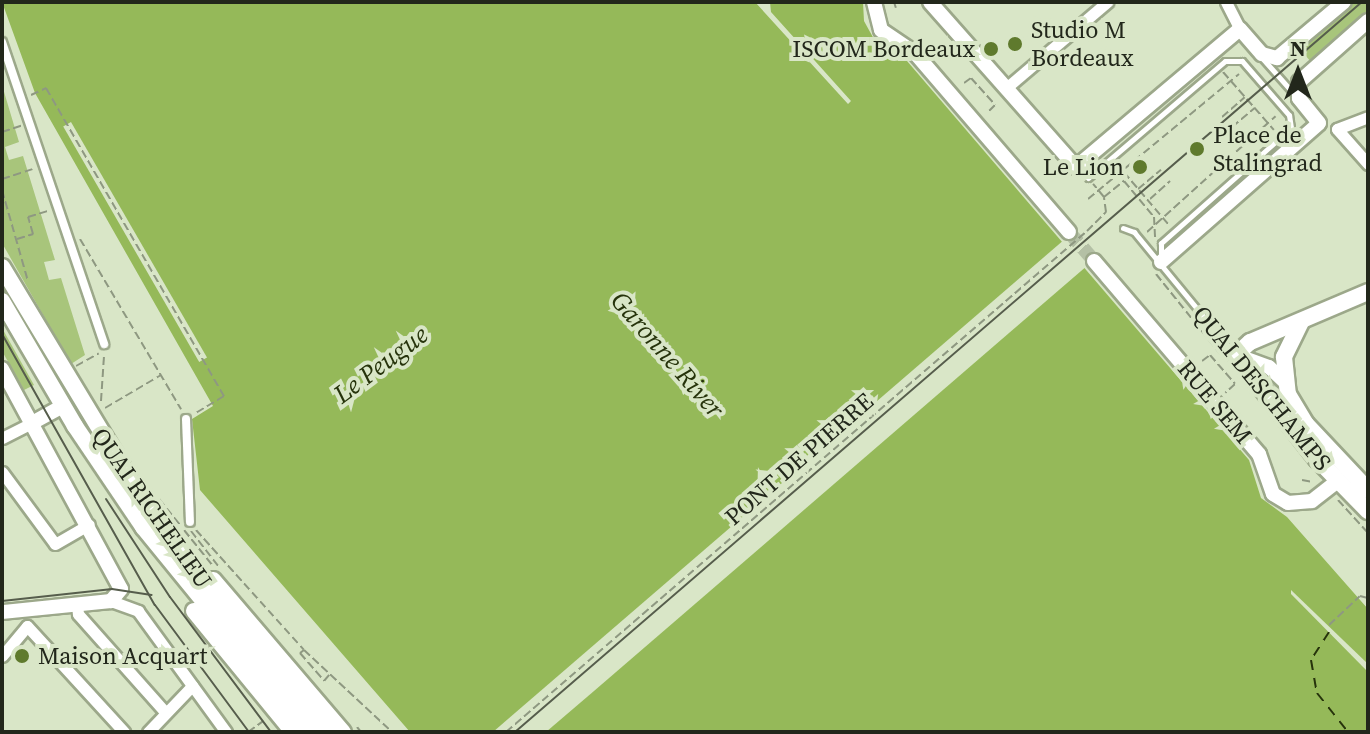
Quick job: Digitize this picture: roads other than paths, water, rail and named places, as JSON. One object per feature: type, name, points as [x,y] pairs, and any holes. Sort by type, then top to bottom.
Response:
[{"type":"main road","name":"QUAI RICHELIEU","points":[[2,267],[87,399],[155,519],[310,732]]},
{"type":"main road","points":[[1236,355],[1250,342],[1368,292]]},
{"type":"main road","name":"QUAI RICHELIEU","points":[[2,301],[63,406],[327,732]]},
{"type":"main road","name":"QUAI DESCHAMPS","points":[[1302,321],[1284,357],[1284,381],[1306,424],[1368,489]]},
{"type":"main road","name":"QUAI DESCHAMPS","points":[[1236,355],[1338,481],[1368,511]]},
{"type":"main road","points":[[155,519],[198,617],[293,732]]},
{"type":"main road","points":[[155,519],[343,732]]},
{"type":"street","points":[[874,2],[881,30],[915,53],[1069,232]]},
{"type":"street","points":[[930,2],[1058,148],[1079,167],[1240,29]]},
{"type":"street","points":[[1006,88],[1107,2]]},
{"type":"street","points":[[1226,2],[1240,29],[1262,54],[1273,59],[1344,2]]},
{"type":"street","points":[[1368,21],[1303,77],[1299,98],[1319,123],[1337,129],[1368,164]]},
{"type":"street","points":[[2,42],[61,208],[104,344]]},
{"type":"street","points":[[1337,129],[1368,117]]},
{"type":"street","points":[[1161,262],[1319,123]]},
{"type":"street","name":"RUE SEM","points":[[1094,261],[1259,454],[1273,494],[1288,503],[1312,501],[1338,481]]},
{"type":"street","points":[[1236,355],[1269,367],[1284,381]]},
{"type":"street","points":[[2,369],[121,585],[111,601]]},
{"type":"street","points":[[2,438],[63,406]]},
{"type":"street","points":[[186,419],[190,522]]},
{"type":"street","points":[[1341,464],[1338,481],[1368,489]]},
{"type":"street","points":[[2,472],[55,544],[89,524]]},
{"type":"street","points":[[2,612],[111,601],[138,611],[226,732]]},
{"type":"street","points":[[77,605],[78,614],[166,713]]},
{"type":"street","points":[[26,610],[27,626],[124,732]]},
{"type":"street","points":[[2,656],[27,626]]},
{"type":"street","points":[[148,732],[192,686]]},
{"type":"lane","points":[[1262,54],[1274,77],[1299,98]]},
{"type":"lane","points":[[1079,167],[1088,178],[1230,59],[1242,61],[1285,109],[1292,124],[1289,133],[1161,243],[1161,262]]},
{"type":"lane","points":[[1123,228],[1140,238],[1161,262]]},
{"type":"lane","name":"QUAI DESCHAMPS","points":[[1161,262],[1236,355]]},
{"type":"water","points":[[2,2],[863,2],[864,21],[875,41],[907,61],[1249,460],[1261,498],[1287,517],[1368,609],[1368,732],[410,732],[200,490],[192,419],[213,406],[35,93]]},
{"type":"tunnel","points":[[1069,232],[1094,261]]},
{"type":"tram line","points":[[515,732],[1362,2]]},
{"type":"tram line","points":[[2,334],[155,605],[249,732]]},
{"type":"tram line","points":[[106,499],[170,597],[271,732]]},
{"type":"tram line","points":[[2,601],[112,589],[152,595]]},
{"type":"place","name":"Studio M Bordeaux","points":[[1015,44]]},
{"type":"place","name":"ISCOM Bordeaux","points":[[991,49]]},
{"type":"place","name":"Place de Stalingrad","points":[[1197,149]]},
{"type":"place","name":"Le Lion","points":[[1140,167]]},
{"type":"place","name":"Maison Acquart","points":[[22,656]]},
{"type":"water label","name":"Garonne River","points":[[667,355]]},
{"type":"water label","name":"Le Peugue","points":[[381,365]]}]
